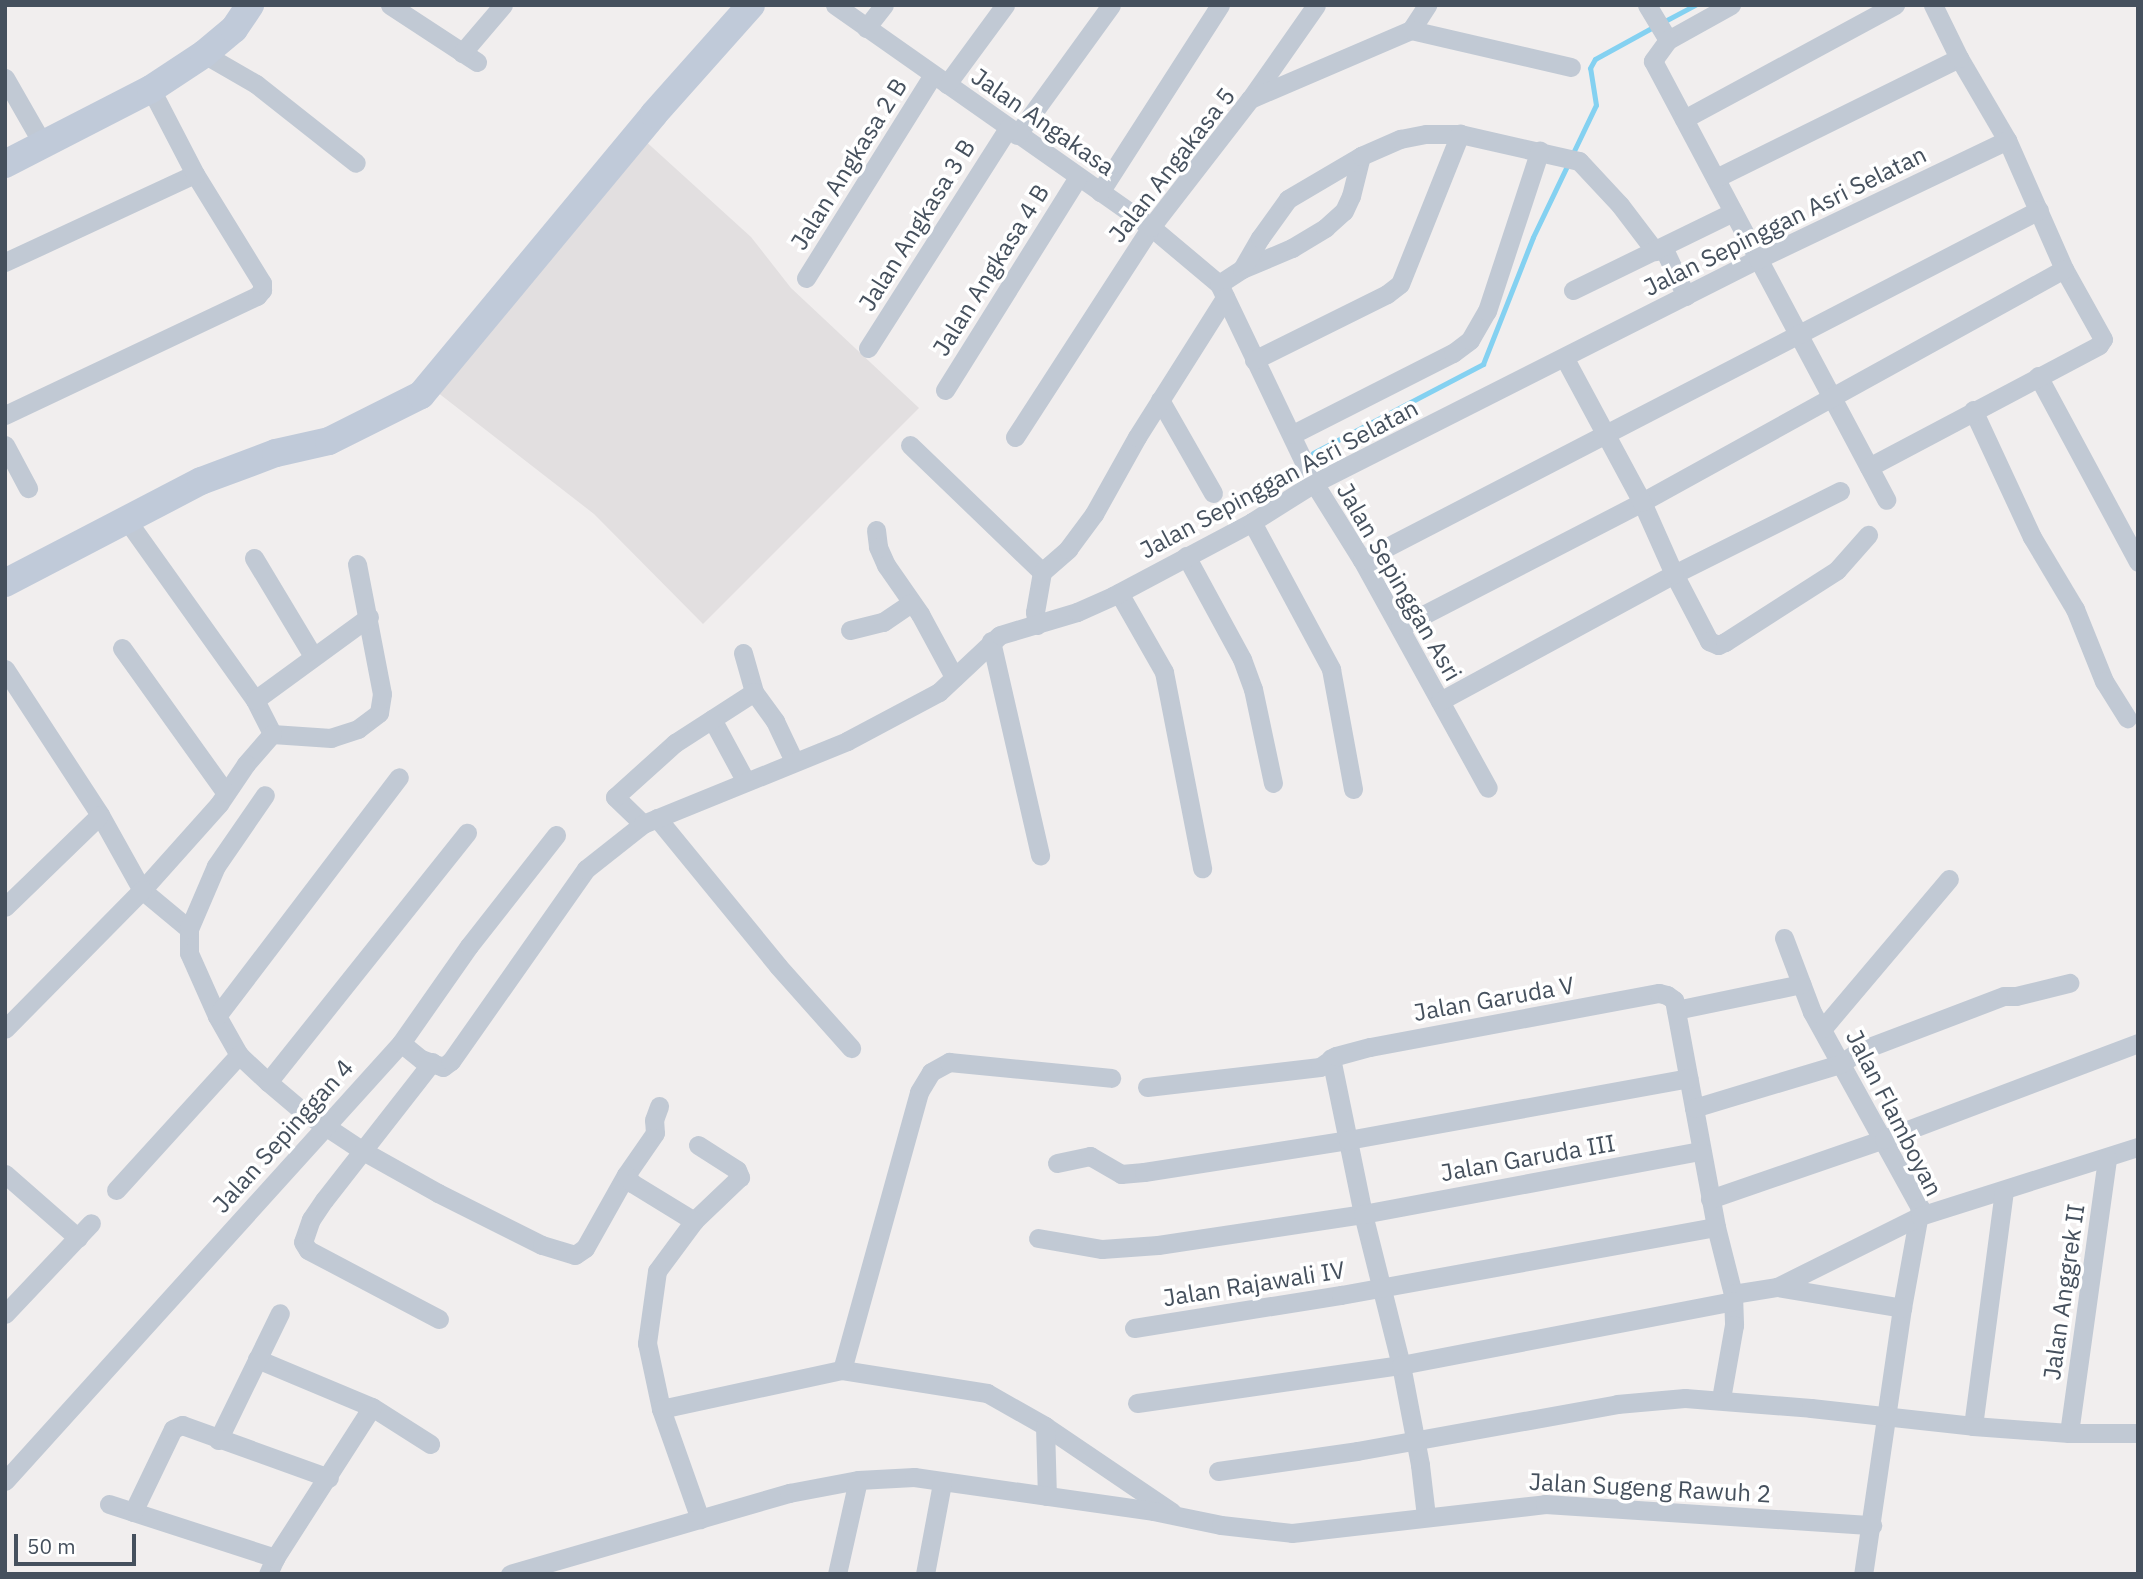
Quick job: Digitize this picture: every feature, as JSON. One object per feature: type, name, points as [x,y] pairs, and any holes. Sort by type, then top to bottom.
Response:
[{"type":"street","points":[[5,164],[151,89],[204,54],[234,29],[250,5]]},
{"type":"street","points":[[390,5],[469,58],[503,5]]},
{"type":"street","points":[[5,583],[201,481],[276,453],[329,441],[421,395],[654,114],[751,5]]},
{"type":"street","name":"Jalan Angakasa","points":[[835,5],[1151,227],[1222,291]]},
{"type":"street","points":[[866,28],[884,5]]},
{"type":"street","name":"Jalan Angkasa 2 B","points":[[806,278],[940,80],[1005,5]]},
{"type":"street","name":"Jalan Angkasa 3 B","points":[[868,348],[1013,132],[1111,5]]},
{"type":"street","points":[[1100,192],[1220,5]]},
{"type":"street","points":[[1250,99],[1316,5]]},
{"type":"street","points":[[1427,5],[1411,30],[1571,67]]},
{"type":"street","points":[[1731,5],[1668,40],[1655,54],[1653,61],[1758,259],[1800,332],[1831,399],[1886,500]]},
{"type":"street","points":[[1684,119],[1895,5]]},
{"type":"street","points":[[1869,467],[2099,345],[2103,339],[2064,269],[2007,139],[1959,58],[1933,5]]},
{"type":"street","points":[[1649,6],[1668,40]]},
{"type":"street","name":"Jalan Angakasa 5","points":[[1015,437],[1151,227],[1250,99],[1411,30]]},
{"type":"street","points":[[204,54],[256,84],[356,163]]},
{"type":"street","points":[[1716,178],[1959,58]]},
{"type":"street","points":[[5,78],[44,146]]},
{"type":"street","points":[[5,415],[257,296],[262,290],[262,283],[195,174],[151,89]]},
{"type":"street","points":[[1036,619],[1042,574],[1068,549],[1094,514],[1222,291],[1242,269],[1288,199],[1361,156],[1400,139],[1426,134],[1460,134],[1579,161],[1659,249],[1686,296]]},
{"type":"street","points":[[1254,360],[1387,294],[1400,284],[1460,134]]},
{"type":"street","name":"Jalan Sepinggan Asri Selatan","points":[[432,1062],[443,1067],[451,1061],[586,869],[650,821],[745,780],[847,741],[925,701],[991,641],[1036,619],[1119,593],[1252,522],[1312,479],[1565,359],[1758,259],[2007,139]]},
{"type":"street","points":[[1294,436],[1453,353],[1470,340],[1487,311],[1540,150]]},
{"type":"street","points":[[1242,269],[1262,263],[1292,248],[1325,228],[1344,211],[1351,196],[1361,156]]},
{"type":"street","points":[[5,262],[195,174]]},
{"type":"street","name":"Jalan Angkasa 4 B","points":[[946,390],[1078,177]]},
{"type":"street","points":[[1362,560],[1603,432],[2039,210]]},
{"type":"street","points":[[1573,290],[1733,212]]},
{"type":"street","points":[[1400,627],[1642,502],[2064,269]]},
{"type":"street","name":"Jalan Sepinggan Asri","points":[[1222,291],[1294,436],[1312,479],[1362,560],[1488,788]]},
{"type":"street","points":[[1565,359],[1642,502],[1674,575],[1709,641],[1718,645],[1837,570],[1868,535]]},
{"type":"street","points":[[2038,376],[2138,562]]},
{"type":"street","points":[[1160,400],[1213,493]]},
{"type":"street","points":[[1973,410],[2032,537],[2075,609],[2104,681],[2127,718]]},
{"type":"street","points":[[910,444],[1042,574]]},
{"type":"street","points":[[5,445],[28,488]]},
{"type":"street","points":[[1440,701],[1674,575],[1840,491]]},
{"type":"street","points":[[126,519],[256,700],[272,734]]},
{"type":"street","points":[[1252,522],[1331,669],[1353,789]]},
{"type":"street","points":[[876,530],[878,547],[886,565],[915,607],[954,677]]},
{"type":"street","points":[[1186,555],[1242,660],[1253,689],[1273,783]]},
{"type":"street","points":[[254,558],[313,656]]},
{"type":"street","points":[[272,734],[331,738],[358,729],[379,713],[382,694],[357,564]]},
{"type":"street","points":[[1119,593],[1164,672],[1202,868]]},
{"type":"street","points":[[850,630],[883,622],[915,607]]},
{"type":"street","points":[[256,700],[369,617]]},
{"type":"street","points":[[991,641],[1040,855]]},
{"type":"street","points":[[122,648],[226,793]]},
{"type":"street","points":[[743,653],[754,692],[775,721],[794,761]]},
{"type":"street","points":[[5,669],[100,815],[142,890],[186,926]]},
{"type":"street","points":[[754,692],[675,743],[615,797],[650,821],[851,1048]]},
{"type":"street","points":[[712,719],[745,780]]},
{"type":"street","points":[[5,1030],[142,890],[226,793],[272,734]]},
{"type":"street","points":[[217,1016],[399,777]]},
{"type":"street","points":[[265,795],[216,866],[186,926],[189,953],[217,1016],[239,1055],[268,1082],[325,1126],[363,1151],[438,1193],[542,1245],[575,1255],[585,1248],[626,1175],[655,1133],[654,1120],[659,1106]]},
{"type":"street","points":[[5,907],[100,815]]},
{"type":"street","points":[[268,1082],[467,833]]},
{"type":"street","name":"Jalan Sepinggan 4","points":[[5,1481],[401,1043],[469,946],[556,835]]},
{"type":"street","points":[[1823,1028],[1949,879]]},
{"type":"street","name":"Jalan Flamboyan","points":[[1784,938],[1812,1012],[1911,1187],[1920,1216],[1902,1308],[1863,1574]]},
{"type":"street","points":[[1694,1108],[1840,1064],[1859,1051],[2004,996],[2017,996],[2069,983]]},
{"type":"street","name":"Jalan Garuda V","points":[[1147,1087],[1320,1067],[1331,1058],[1370,1047],[1659,993],[1672,1002],[1801,984]]},
{"type":"street","points":[[1672,1002],[1689,1078],[1710,1199],[1733,1297],[1734,1325],[1721,1399]]},
{"type":"street","points":[[401,1043],[421,1059],[432,1062],[311,1219],[303,1242],[308,1250],[439,1320]]},
{"type":"street","points":[[1710,1199],[1884,1139],[2138,1043]]},
{"type":"street","points":[[116,1190],[239,1055]]},
{"type":"street","points":[[1331,1058],[1363,1214],[1401,1365],[1426,1517]]},
{"type":"street","points":[[842,1370],[919,1092],[931,1072],[949,1062],[1111,1078]]},
{"type":"street","points":[[1057,1163],[1090,1156],[1121,1174],[1128,1174],[1348,1140],[1689,1078]]},
{"type":"street","points":[[698,1145],[737,1170],[740,1177],[694,1221],[657,1271],[647,1343],[662,1409],[700,1519]]},
{"type":"street","points":[[1136,1403],[1401,1365],[1777,1287],[1920,1216],[2138,1147]]},
{"type":"street","name":"Jalan Garuda III","points":[[1038,1238],[1073,1246],[1122,1249],[1363,1214],[1701,1151]]},
{"type":"street","name":"Jalan Anggrek II","points":[[2069,1433],[2107,1159]]},
{"type":"street","points":[[5,1174],[84,1230],[5,1314]]},
{"type":"street","points":[[626,1175],[632,1183],[694,1221]]},
{"type":"street","points":[[1973,1426],[2004,1191]]},
{"type":"street","name":"Jalan Rajawali IV","points":[[1134,1328],[1265,1308],[1716,1227]]},
{"type":"street","points":[[1777,1287],[1902,1308]]},
{"type":"street","points":[[218,1440],[280,1313]]},
{"type":"street","points":[[257,1359],[372,1407],[430,1444]]},
{"type":"street","points":[[662,1409],[842,1370],[987,1393],[1045,1426],[1179,1517]]},
{"type":"street","points":[[1218,1471],[1617,1404],[1685,1398],[1721,1399],[1973,1426],[2069,1433],[2138,1433]]},
{"type":"street","points":[[109,1504],[271,1566],[372,1407]]},
{"type":"street","points":[[133,1512],[173,1429],[182,1425],[329,1478]]},
{"type":"street","points":[[1045,1426],[1047,1496]]},
{"type":"street","name":"Jalan Sugeng Rawuh 2","points":[[510,1574],[789,1493],[858,1480],[914,1477],[1292,1533],[1390,1524],[1426,1517],[1545,1504],[1872,1525]]},
{"type":"street","points":[[837,1574],[858,1480]]},
{"type":"street","points":[[925,1574],[942,1483]]},
{"type":"shaded area","points":[[642,138],[751,237],[791,288],[919,408],[703,624],[594,514],[437,392]]},
{"type":"waterway","points":[[1663,22],[1695,5]]},
{"type":"waterway","points":[[1572,155],[1596,105],[1590,68],[1595,59],[1655,26]]},
{"type":"waterway","points":[[1313,453],[1483,364],[1533,237],[1568,164]]}]
